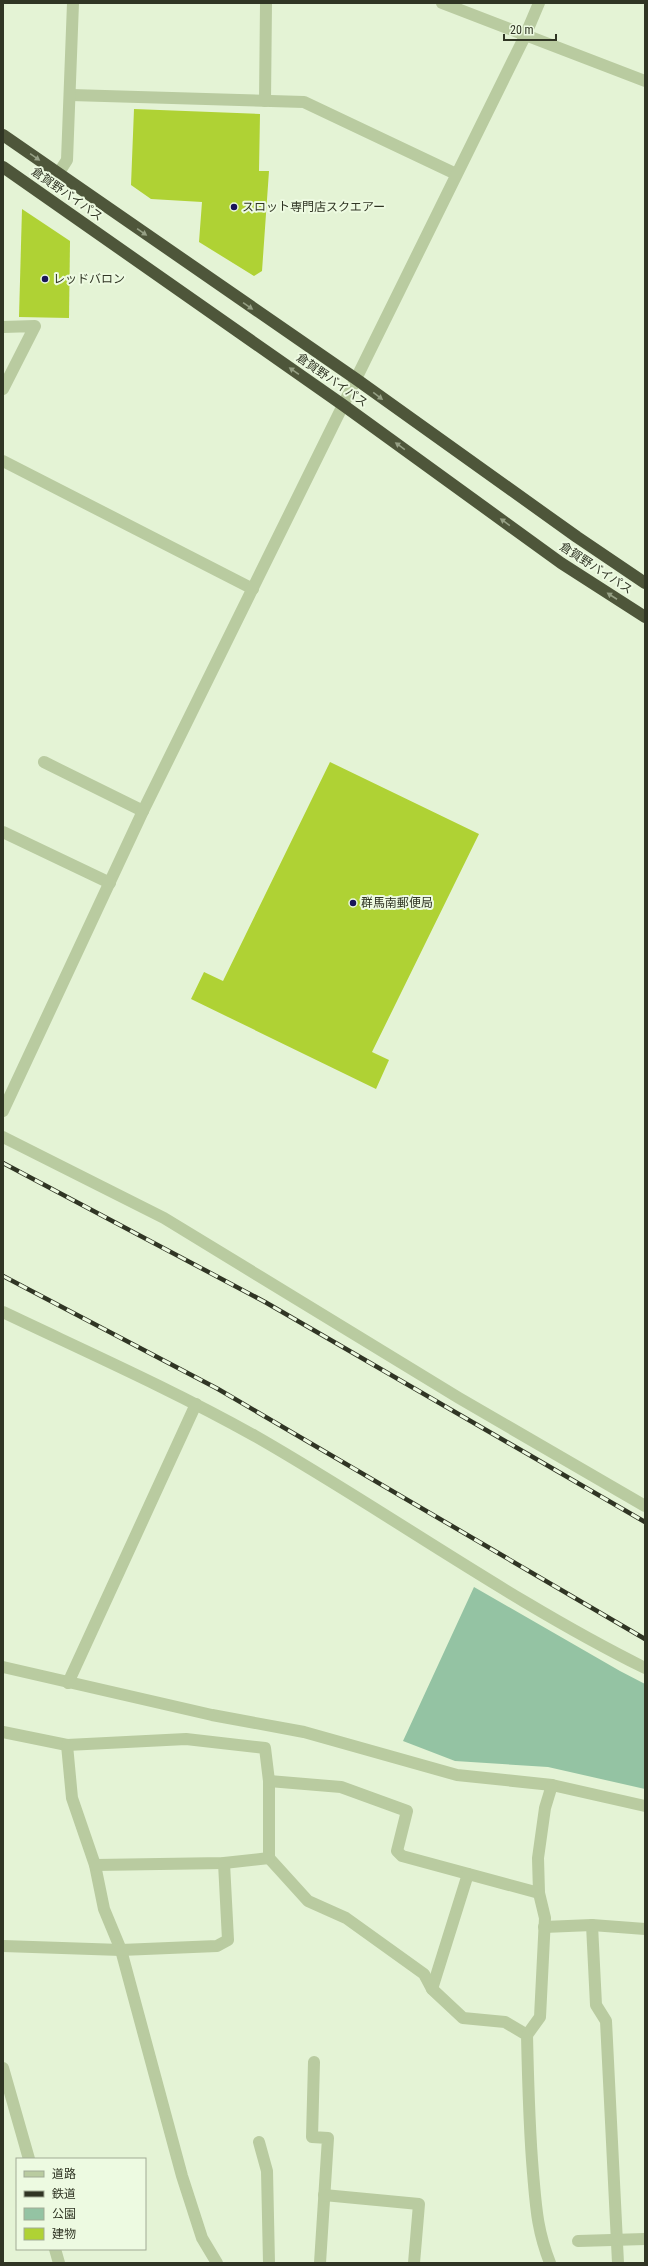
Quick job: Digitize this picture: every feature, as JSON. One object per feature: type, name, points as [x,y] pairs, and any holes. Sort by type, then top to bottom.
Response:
[{"type":"highway","name":"倉賀野バイパス","points":[[3,135],[356,379],[577,537],[645,583]]},
{"type":"highway","name":"倉賀野バイパス","points":[[3,167],[343,405],[561,563],[645,617]]},
{"type":"street","points":[[58,174],[67,160],[71,95],[73,3]]},
{"type":"street","points":[[265,101],[266,3]]},
{"type":"street","points":[[442,3],[645,81]]},
{"type":"street","points":[[3,1111],[143,811],[525,36],[539,3]]},
{"type":"street","points":[[71,95],[304,102],[456,174]]},
{"type":"street","points":[[3,327],[35,326],[3,389]]},
{"type":"street","points":[[3,461],[253,589]]},
{"type":"street","points":[[44,762],[143,811]]},
{"type":"street","points":[[3,832],[110,883]]},
{"type":"street","points":[[3,1137],[164,1218],[460,1398],[645,1506]]},
{"type":"street","points":[[3,1312],[196,1404],[256,1437],[538,1609],[645,1668]]},
{"type":"street","points":[[68,1683],[196,1404]]},
{"type":"street","points":[[3,1667],[212,1715],[304,1732],[457,1775],[552,1784],[645,1806]]},
{"type":"street","points":[[3,1732],[67,1745],[186,1739],[266,1748],[269,1781],[269,1858],[308,1901],[346,1918],[424,1974],[432,1989],[463,2018],[505,2022],[527,2035]]},
{"type":"street","points":[[67,1745],[72,1798],[95,1865],[104,1909],[121,1950],[182,2176],[202,2238],[217,2263]]},
{"type":"street","points":[[269,1781],[341,1788],[407,1811],[398,1842],[397,1851],[402,1856],[539,1893]]},
{"type":"street","points":[[550,2263],[540,2238],[537,2221],[529,2129],[527,2035],[540,2017],[545,1918],[539,1893],[538,1858],[545,1808],[552,1784]]},
{"type":"street","points":[[95,1865],[224,1863],[269,1858]]},
{"type":"street","points":[[3,1946],[121,1950],[217,1946],[228,1940],[224,1863]]},
{"type":"street","points":[[432,1989],[468,1874]]},
{"type":"street","points":[[544,1927],[592,1925],[645,1929]]},
{"type":"street","points":[[592,1925],[596,2005],[606,2021],[618,2263]]},
{"type":"street","points":[[314,2062],[312,2137],[328,2138],[320,2263]]},
{"type":"street","points":[[3,2068],[29,2158]]},
{"type":"street","points":[[259,2142],[267,2171],[269,2263]]},
{"type":"street","points":[[324,2195],[419,2204],[414,2263]]},
{"type":"street","points":[[578,2241],[645,2239]]},
{"type":"street","points":[[55,2250],[59,2263]]},
{"type":"green space","points":[[474,1587],[645,1684],[645,1789],[548,1767],[455,1761],[403,1741]]},
{"type":"building","points":[[134,109],[260,114],[259,171],[269,171],[262,271],[254,276],[199,242],[202,202],[151,199],[131,185]]},
{"type":"building","name":"レッドバロン","points":[[22,209],[70,241],[69,318],[19,317]]},
{"type":"building","name":"群馬南郵便局","points":[[330,762],[479,834],[372,1052],[389,1060],[376,1089],[191,999],[204,972],[223,981]]},
{"type":"railway","points":[[3,1163],[265,1302],[645,1522]]},
{"type":"railway","points":[[3,1276],[218,1389],[645,1639]]},
{"type":"place","name":"スロット専門店スクエアー","points":[[234,207]]},
{"type":"place","name":"レッドバロン","points":[[45,279]]},
{"type":"place","name":"群馬南郵便局","points":[[353,903]]}]
